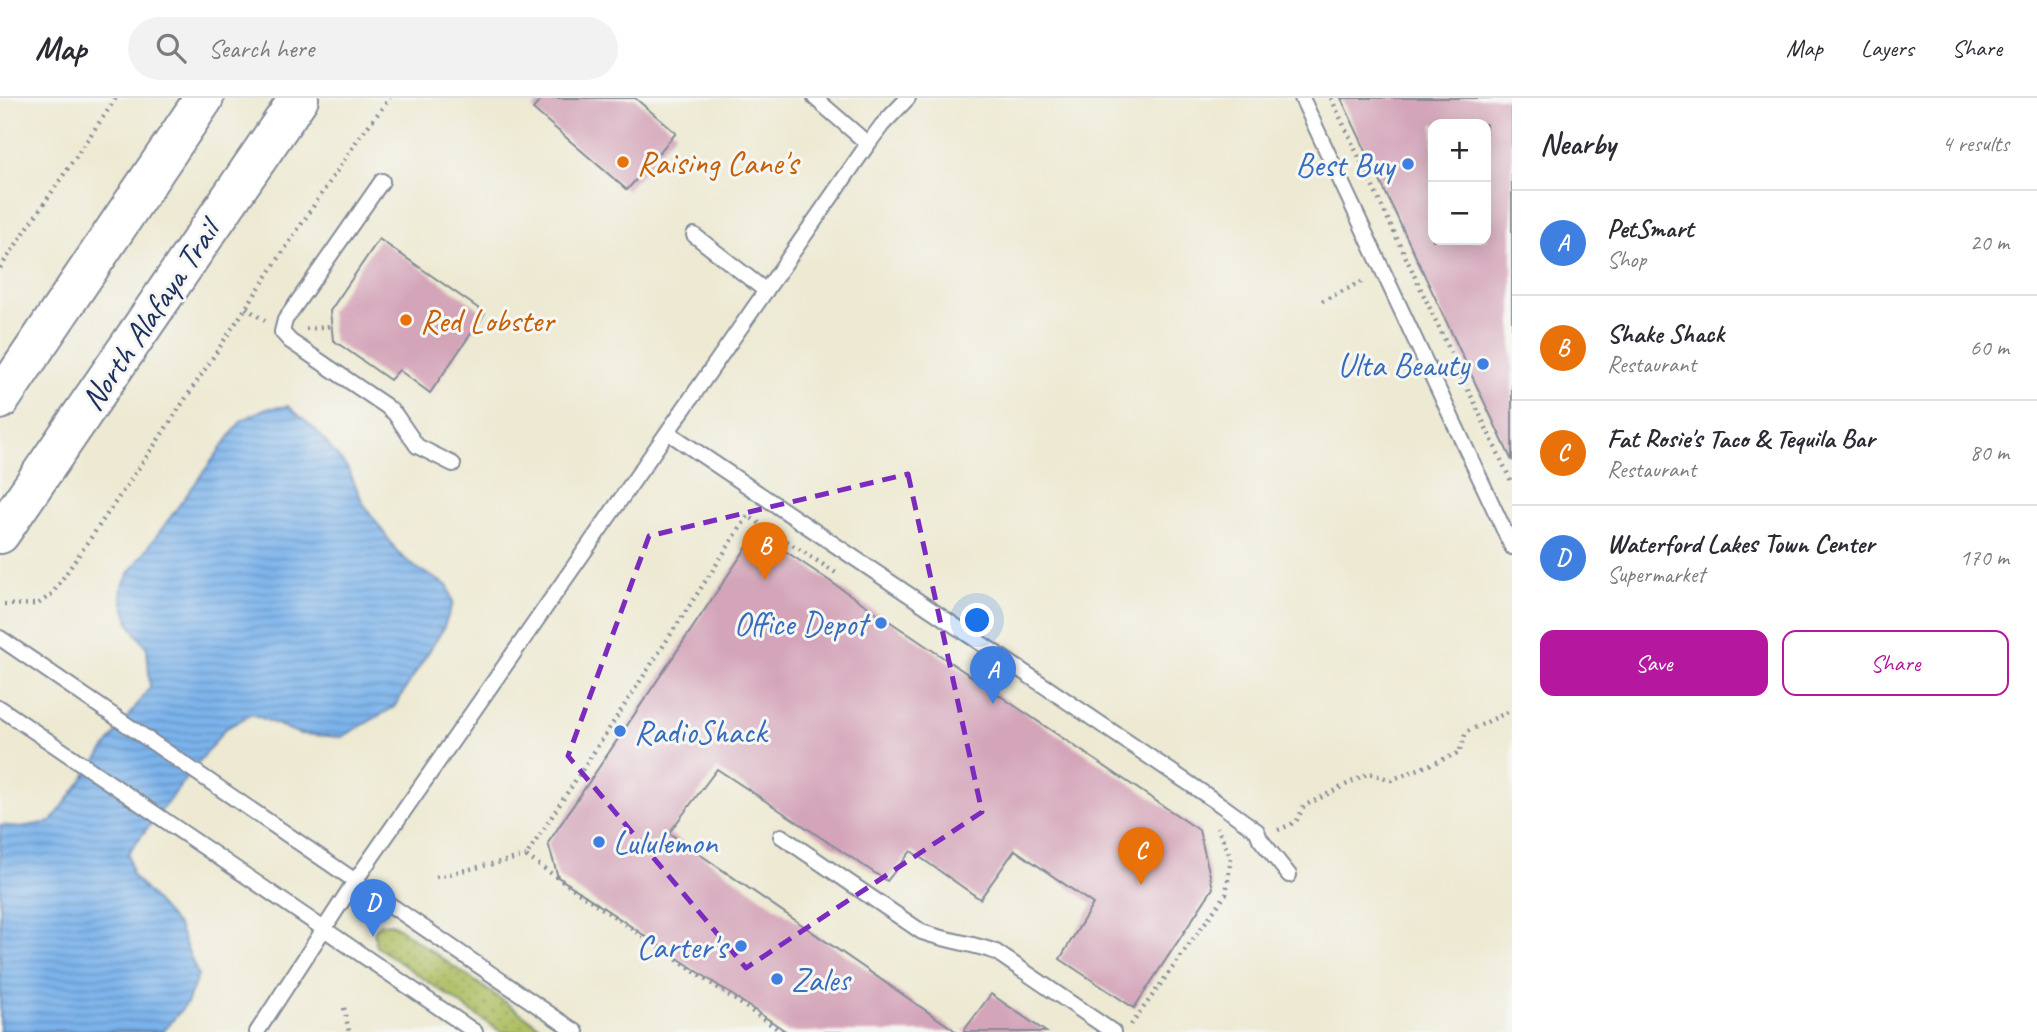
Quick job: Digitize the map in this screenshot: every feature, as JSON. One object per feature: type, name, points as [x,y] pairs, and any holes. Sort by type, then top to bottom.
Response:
[{"type":"main road","points":[[0,400],[204,98]]},
{"type":"main road","name":"North Alafaya Trail","points":[[0,534],[299,98]]},
{"type":"lane","points":[[815,98],[868,144]]},
{"type":"lane","points":[[1302,98],[1512,548]]},
{"type":"lane","points":[[257,1032],[355,881],[899,101]]},
{"type":"lane","points":[[382,181],[285,320],[282,332],[290,341],[386,406],[395,414],[417,446],[453,464]]},
{"type":"lane","points":[[695,235],[766,291]]},
{"type":"lane","points":[[669,433],[1221,805],[1257,831],[1260,839],[1289,876]]},
{"type":"lane","points":[[0,638],[576,1032]]},
{"type":"lane","points":[[0,708],[475,1032]]},
{"type":"lane","points":[[781,836],[922,932],[946,941],[977,945],[996,952],[1113,1032]]},
{"type":"path","points":[[0,268],[116,98]]},
{"type":"path","points":[[4,605],[38,604],[52,594],[358,139],[390,98]]},
{"type":"path","points":[[1331,98],[1512,483]]},
{"type":"path","points":[[1322,301],[1366,280]]},
{"type":"path","points":[[436,877],[526,856],[748,516],[841,576]]},
{"type":"path","points":[[1231,858],[1260,839],[1296,822],[1304,806],[1370,773],[1391,780],[1459,753],[1466,732],[1512,710]]},
{"type":"path","points":[[1127,1032],[1145,1002],[1226,894],[1231,858],[1216,824]]},
{"type":"path","points":[[526,856],[782,1032]]},
{"type":"path","points":[[344,1008],[349,1032]]},
{"type":"highlighted area","points":[[908,474],[982,812],[746,968],[568,756],[649,536]]},
{"type":"green space","points":[[391,923],[548,1032],[501,1032],[376,946],[374,931],[380,924]]},
{"type":"water","points":[[288,406],[315,429],[348,469],[363,503],[399,554],[415,567],[448,586],[453,603],[443,629],[394,707],[342,737],[300,734],[252,714],[225,729],[128,853],[132,875],[178,926],[198,975],[187,1003],[163,1032],[0,1032],[0,825],[20,827],[51,822],[150,687],[147,648],[130,625],[121,589],[130,572],[241,421],[264,409]]},
{"type":"building","name":"Raising Cane's","points":[[542,98],[635,98],[676,133],[627,190],[533,109]]},
{"type":"building","points":[[1341,98],[1512,98],[1512,461]]},
{"type":"building","name":"Red Lobster","points":[[379,239],[485,313],[430,393],[399,370],[390,380],[333,340],[330,311]]},
{"type":"building","points":[[757,532],[1199,830],[1213,888],[1134,1008],[1060,959],[1093,904],[1015,850],[980,899],[911,851],[887,881],[717,769],[669,833],[957,1032],[787,1032],[558,877],[548,843]]},
{"type":"building","points":[[991,994],[1046,1032],[963,1032]]},
{"type":"place","name":"Raising Cane's","points":[[623,162]]},
{"type":"place","name":"Best Buy","points":[[1408,164]]},
{"type":"place","name":"Red Lobster","points":[[406,320]]},
{"type":"place","name":"Ulta Beauty","points":[[1483,364]]},
{"type":"place","name":"Shake Shack","points":[[765,580]]},
{"type":"place","name":"Office Depot","points":[[881,623]]},
{"type":"place","name":"PetSmart","points":[[993,704]]},
{"type":"place","name":"RadioShack","points":[[620,731]]},
{"type":"place","name":"Lululemon","points":[[599,842]]},
{"type":"place","name":"Fat Rosie's Taco & Tequila Bar","points":[[1141,885]]},
{"type":"place","name":"Waterford Lakes Town Center","points":[[373,937]]},
{"type":"place","name":"Carter's","points":[[741,946]]},
{"type":"place","name":"Zales","points":[[777,979]]}]
